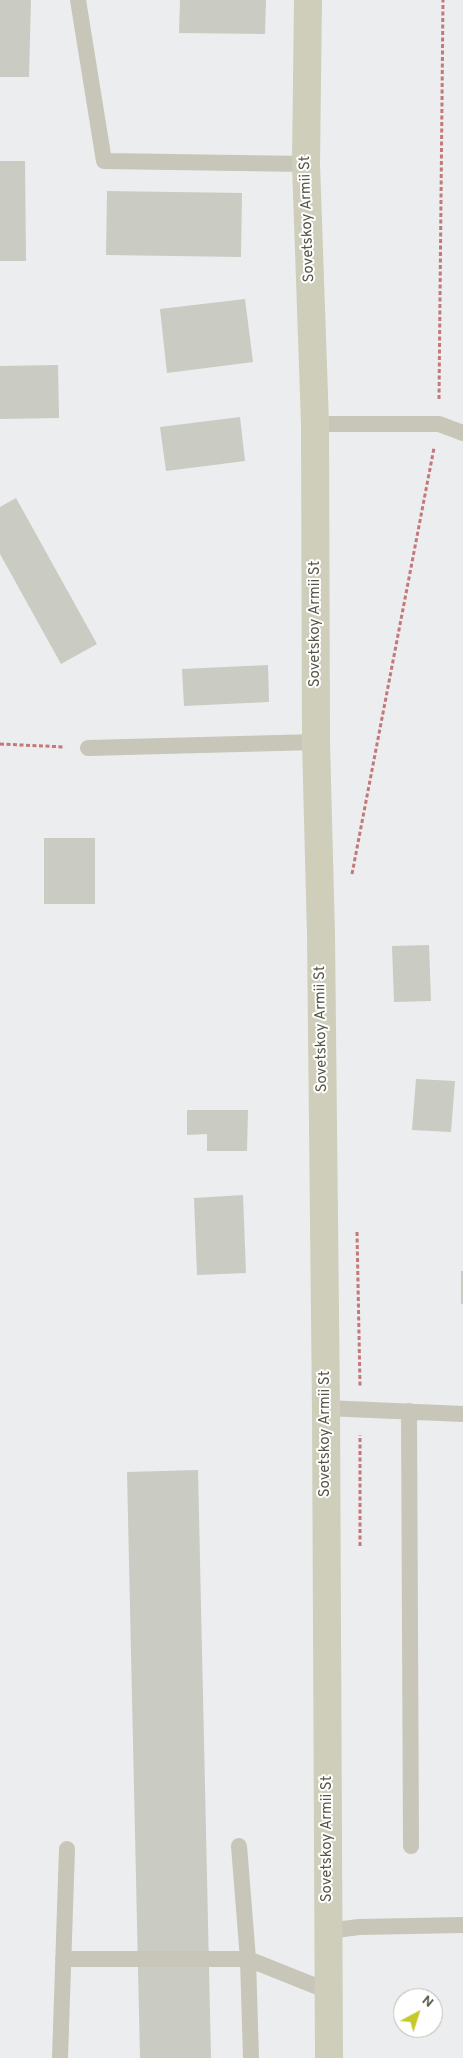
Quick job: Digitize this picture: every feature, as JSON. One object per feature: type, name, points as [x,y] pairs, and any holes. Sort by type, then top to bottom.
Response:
[{"type":"street","name":"Sovetskoy Armii St","points":[[308,0],[306,164],[315,424],[316,742],[321,935],[326,1408],[329,2058]]},
{"type":"lane","points":[[78,0],[104,162],[306,164]]},
{"type":"lane","points":[[315,424],[439,424],[463,433]]},
{"type":"lane","points":[[88,748],[316,742]]},
{"type":"lane","points":[[326,1408],[360,1411],[463,1414]]},
{"type":"lane","points":[[409,1411],[412,1846]]},
{"type":"lane","points":[[239,1846],[248,1960],[251,2058]]},
{"type":"lane","points":[[60,2058],[67,1849]]},
{"type":"lane","points":[[328,1931],[359,1927],[463,1925]]},
{"type":"lane","points":[[63,1959],[248,1960],[328,1991]]},
{"type":"path","points":[[351,877],[439,424],[443,0]]},
{"type":"path","points":[[0,744],[88,748]]},
{"type":"path","points":[[357,1231],[360,1550]]},
{"type":"building","points":[[0,0],[31,0],[29,77],[0,77]]},
{"type":"building","points":[[180,0],[266,0],[265,34],[179,33]]},
{"type":"building","points":[[0,161],[25,161],[26,261],[0,261]]},
{"type":"building","points":[[107,191],[242,193],[241,257],[106,255]]},
{"type":"building","points":[[245,299],[253,362],[167,373],[160,309]]},
{"type":"building","points":[[58,365],[59,418],[0,419],[0,366]]},
{"type":"building","points":[[240,417],[245,461],[166,471],[160,427]]},
{"type":"building","points":[[16,498],[97,644],[61,664],[0,554],[0,507]]},
{"type":"building","points":[[268,665],[269,702],[184,706],[182,669]]},
{"type":"building","points":[[44,838],[95,838],[95,904],[44,904]]},
{"type":"building","points":[[429,945],[431,1001],[394,1002],[392,946]]},
{"type":"building","points":[[416,1079],[455,1081],[451,1132],[412,1130]]},
{"type":"building","points":[[187,1110],[248,1110],[247,1151],[207,1151],[207,1134],[187,1135]]},
{"type":"building","points":[[243,1195],[246,1273],[197,1275],[194,1198]]},
{"type":"building","points":[[461,1271],[463,1271],[463,1304],[461,1304]]},
{"type":"building","points":[[198,1470],[211,2058],[140,2058],[127,1472]]}]
